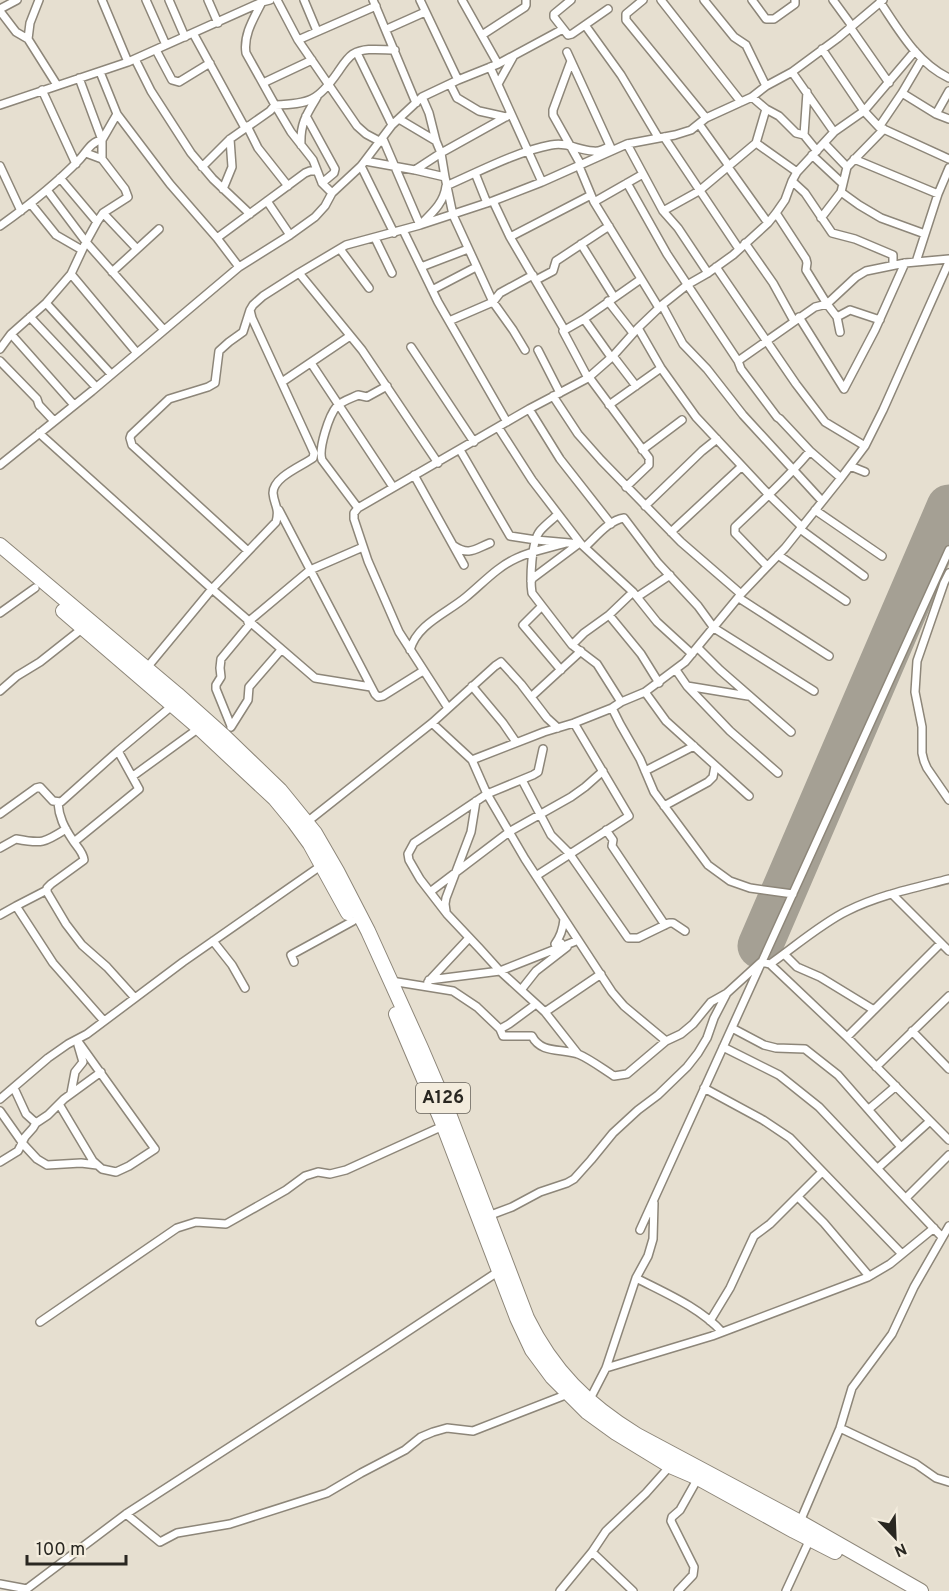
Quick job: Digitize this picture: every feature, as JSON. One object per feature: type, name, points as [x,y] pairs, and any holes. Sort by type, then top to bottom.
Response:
[{"type":"highway","name":"A126","points":[[0,545],[143,673],[173,705],[280,805],[302,833],[352,921],[416,1059],[502,1269],[542,1346],[561,1373],[589,1401],[637,1435],[797,1527],[810,1539],[903,1591]]},
{"type":"highway","name":"A126","points":[[0,557],[82,628],[228,731],[307,822],[326,850],[368,932],[435,1080],[488,1216],[517,1318],[532,1350],[552,1377],[601,1423],[670,1466],[797,1527],[921,1591]]},
{"type":"street","points":[[17,0],[0,11],[16,32],[28,39],[57,85]]},
{"type":"street","points":[[28,39],[30,23],[39,0]]},
{"type":"street","points":[[102,0],[131,60],[191,153],[223,189],[250,214]]},
{"type":"street","points":[[146,0],[166,45]]},
{"type":"street","points":[[169,0],[185,37]]},
{"type":"street","points":[[208,0],[218,23]]},
{"type":"street","points":[[0,105],[131,60],[218,23],[262,1],[270,0]]},
{"type":"street","points":[[277,0],[298,40],[357,126],[366,134],[382,140],[420,225]]},
{"type":"street","points":[[304,0],[317,32]]},
{"type":"street","points":[[420,0],[458,80]]},
{"type":"street","points":[[462,0],[482,35],[494,66],[508,116],[542,182]]},
{"type":"street","points":[[482,35],[525,7],[525,0]]},
{"type":"street","points":[[555,0],[560,8]]},
{"type":"street","points":[[571,0],[556,11],[554,17],[568,35],[608,9]]},
{"type":"street","points":[[643,0],[626,14],[626,20],[706,118]]},
{"type":"street","points":[[661,0],[741,102]]},
{"type":"street","points":[[704,0],[734,37],[746,45],[766,86]]},
{"type":"street","points":[[752,0],[766,19],[770,20],[795,4],[795,0]]},
{"type":"street","points":[[833,0],[889,83]]},
{"type":"street","points":[[262,1],[249,27],[245,49],[275,105],[313,160],[322,183],[332,194]]},
{"type":"street","points":[[446,186],[528,152],[554,145],[569,144],[591,151],[602,150],[675,135],[691,129],[706,118],[752,97],[766,86],[792,72],[881,1],[922,59],[949,78]]},
{"type":"street","points":[[298,40],[375,3],[416,104]]},
{"type":"street","points":[[387,29],[425,12]]},
{"type":"street","points":[[585,25],[739,249]]},
{"type":"street","points":[[0,465],[239,267],[315,217],[332,194],[363,164],[392,125],[422,97],[513,57],[563,29]]},
{"type":"street","points":[[193,33],[258,148],[288,186]]},
{"type":"street","points":[[822,49],[864,111],[881,128],[949,159]]},
{"type":"street","points":[[156,50],[172,80],[176,82],[210,63]]},
{"type":"street","points":[[301,145],[301,128],[306,116],[317,97],[348,59],[357,53],[369,50],[395,50]]},
{"type":"street","points":[[567,51],[611,148]]},
{"type":"street","points":[[448,708],[399,632],[368,561],[354,513],[358,508],[393,487],[588,378],[661,307],[687,285],[708,273],[739,249],[768,223],[785,200],[797,172],[834,132],[864,111],[915,51]]},
{"type":"street","points":[[357,53],[392,125]]},
{"type":"street","points":[[498,84],[513,57]]},
{"type":"street","points":[[821,218],[841,192],[847,167],[881,128],[922,59]]},
{"type":"street","points":[[263,83],[312,60]]},
{"type":"street","points":[[571,61],[553,115],[580,166],[593,198],[683,344],[707,369],[743,416],[822,501]]},
{"type":"street","points":[[100,72],[117,114],[170,184],[239,267]]},
{"type":"street","points":[[792,72],[834,132]]},
{"type":"street","points":[[79,78],[102,140],[102,159]]},
{"type":"street","points":[[450,84],[459,99],[479,111],[508,116]]},
{"type":"street","points":[[42,90],[76,164]]},
{"type":"street","points":[[936,114],[949,91]]},
{"type":"street","points":[[807,92],[804,135],[814,153],[843,183]]},
{"type":"street","points":[[902,93],[936,114],[949,119]]},
{"type":"street","points":[[202,167],[230,140],[275,105],[297,104],[317,97]]},
{"type":"street","points":[[422,97],[441,153],[453,215],[493,302],[525,350]]},
{"type":"street","points":[[752,97],[779,116],[796,133],[804,135]]},
{"type":"street","points":[[663,211],[699,191],[756,143],[766,109]]},
{"type":"street","points":[[0,226],[47,190],[76,164],[94,142],[102,140],[117,114]]},
{"type":"street","points":[[306,116],[335,168],[334,173],[322,183]]},
{"type":"street","points":[[415,170],[508,116]]},
{"type":"street","points":[[399,119],[436,141]]},
{"type":"street","points":[[699,124],[768,223]]},
{"type":"street","points":[[223,189],[232,167],[230,140]]},
{"type":"street","points":[[756,143],[797,172]]},
{"type":"street","points":[[824,143],[847,167]]},
{"type":"street","points":[[627,144],[663,211],[678,228],[708,273]]},
{"type":"street","points":[[248,551],[132,445],[130,435],[169,399],[215,383],[219,351],[243,332],[253,305],[298,273],[346,245],[394,233],[490,202],[580,166],[611,148]]},
{"type":"street","points":[[0,349],[11,334],[46,303],[71,274],[86,242],[104,213],[127,198],[128,195],[102,159],[86,153]]},
{"type":"street","points":[[854,159],[938,194]]},
{"type":"street","points":[[363,164],[415,170],[444,177]]},
{"type":"street","points":[[363,164],[394,233]]},
{"type":"street","points":[[0,166],[21,211]]},
{"type":"street","points":[[916,262],[949,168]]},
{"type":"street","points":[[217,238],[305,173],[316,171]]},
{"type":"street","points":[[476,174],[564,329],[563,333],[588,378],[649,458],[649,465],[626,487]]},
{"type":"street","points":[[510,237],[643,174]]},
{"type":"street","points":[[60,178],[97,222]]},
{"type":"street","points":[[792,182],[805,193],[832,233],[855,239],[893,255],[893,265]]},
{"type":"street","points":[[627,183],[667,254],[738,361],[741,369],[777,417],[810,451],[841,478]]},
{"type":"street","points":[[420,225],[441,202],[446,186]]},
{"type":"street","points":[[47,190],[86,242],[164,330]]},
{"type":"street","points":[[841,192],[881,218],[925,234]]},
{"type":"street","points":[[267,201],[290,235]]},
{"type":"street","points":[[31,204],[56,235],[82,250]]},
{"type":"street","points":[[104,213],[137,249]]},
{"type":"street","points":[[776,213],[806,259],[806,270],[837,317],[840,332]]},
{"type":"street","points":[[449,321],[493,302],[500,293],[553,271],[556,261],[609,226]]},
{"type":"street","points":[[112,272],[159,229]]},
{"type":"street","points":[[403,230],[432,290],[507,422]]},
{"type":"street","points":[[375,238],[392,273]]},
{"type":"street","points":[[745,243],[844,389],[880,320],[905,263]]},
{"type":"street","points":[[581,244],[611,299],[636,330],[696,417],[801,528],[864,576]]},
{"type":"street","points":[[340,249],[369,288]]},
{"type":"street","points":[[421,267],[468,249]]},
{"type":"street","points":[[472,760],[516,742],[574,723],[645,692],[676,670],[695,651],[740,596],[801,528],[865,446],[949,260],[905,263],[866,271],[856,277],[827,304],[815,307],[738,361]]},
{"type":"street","points":[[432,290],[476,267]]},
{"type":"street","points":[[716,267],[796,384],[825,422],[865,446]]},
{"type":"street","points":[[298,273],[362,350],[438,463]]},
{"type":"street","points":[[71,274],[137,353]]},
{"type":"street","points":[[564,329],[584,319],[641,279]]},
{"type":"street","points":[[46,303],[111,374]]},
{"type":"street","points":[[250,310],[314,453],[313,458],[280,478],[274,487],[273,494],[278,508],[375,694],[378,697],[383,696],[423,671]]},
{"type":"street","points":[[837,317],[850,310],[880,320]]},
{"type":"street","points":[[30,317],[96,387]]},
{"type":"street","points":[[584,319],[636,386]]},
{"type":"street","points":[[11,334],[74,405]]},
{"type":"street","points":[[282,382],[350,336]]},
{"type":"street","points":[[411,347],[474,442]]},
{"type":"street","points":[[538,350],[557,395],[578,434],[626,487],[740,596],[829,656]]},
{"type":"street","points":[[0,361],[37,399],[39,405],[54,421]]},
{"type":"street","points":[[311,363],[393,487]]},
{"type":"street","points":[[609,405],[661,368]]},
{"type":"street","points":[[358,508],[322,460],[320,453],[331,416],[338,404],[358,395],[368,397],[387,386]]},
{"type":"street","points":[[529,409],[560,459],[610,524]]},
{"type":"street","points":[[642,450],[682,420]]},
{"type":"street","points":[[498,427],[532,480],[581,545],[635,595],[657,622],[791,732]]},
{"type":"street","points":[[39,433],[249,623],[315,678],[371,687]]},
{"type":"street","points":[[645,506],[717,439]]},
{"type":"street","points":[[460,450],[507,533],[514,538],[581,545]]},
{"type":"street","points":[[766,566],[734,530],[735,527],[794,470],[810,451]]},
{"type":"street","points":[[671,532],[741,466]]},
{"type":"street","points":[[850,466],[865,472]]},
{"type":"street","points":[[414,475],[464,565]]},
{"type":"street","points":[[143,673],[212,589],[276,522],[278,508]]},
{"type":"street","points":[[815,510],[882,556]]},
{"type":"street","points":[[558,514],[538,532],[533,553],[532,594],[572,645],[597,664],[621,702]]},
{"type":"street","points":[[531,581],[610,524],[624,518],[658,563],[698,606],[714,628],[814,691]]},
{"type":"street","points":[[454,546],[469,552],[490,543]]},
{"type":"street","points":[[410,650],[413,640],[428,625],[464,599],[501,567],[519,557],[566,543]]},
{"type":"street","points":[[228,731],[216,689],[220,677],[221,659],[249,623],[310,570],[363,547]]},
{"type":"street","points":[[640,1230],[949,550]]},
{"type":"street","points":[[778,555],[846,601]]},
{"type":"street","points":[[949,573],[917,661],[915,692],[922,727],[924,761],[949,800]]},
{"type":"street","points":[[572,645],[584,633],[635,595],[670,575]]},
{"type":"street","points":[[0,613],[35,588]]},
{"type":"street","points":[[542,606],[523,625],[561,670]]},
{"type":"street","points":[[609,615],[641,654],[659,683]]},
{"type":"street","points":[[0,691],[82,628]]},
{"type":"street","points":[[228,731],[248,700],[249,687],[281,650]]},
{"type":"street","points":[[531,697],[580,651]]},
{"type":"street","points":[[307,822],[432,723],[501,662],[558,728]]},
{"type":"street","points":[[676,670],[687,686],[730,731],[778,772]]},
{"type":"street","points":[[472,686],[516,742]]},
{"type":"street","points":[[687,686],[750,697]]},
{"type":"street","points":[[645,692],[666,721],[749,796]]},
{"type":"street","points":[[58,803],[173,705]]},
{"type":"street","points":[[612,708],[654,792],[708,865],[723,877],[750,888],[793,894]]},
{"type":"street","points":[[432,723],[472,760],[487,794],[509,832],[612,992],[624,1006],[666,1041]]},
{"type":"street","points":[[536,876],[629,816],[574,723]]},
{"type":"street","points":[[133,776],[199,728]]},
{"type":"street","points":[[645,771],[694,746]]},
{"type":"street","points":[[543,750],[538,772],[487,794],[414,843],[408,854],[409,861],[420,879],[447,914],[500,971],[545,1012],[578,1054],[614,1076],[627,1074],[666,1041],[681,1034],[693,1024],[711,1002],[727,993],[761,962]]},
{"type":"street","points":[[74,843],[139,789],[118,751]]},
{"type":"street","points":[[664,806],[708,782],[713,777],[715,766]]},
{"type":"street","points":[[430,892],[509,832],[571,797],[603,771]]},
{"type":"street","points":[[522,780],[551,835],[569,853],[628,938],[638,938],[673,923],[685,931]]},
{"type":"street","points":[[0,814],[40,787],[53,801],[58,803]]},
{"type":"street","points":[[447,914],[446,898],[471,832],[476,801]]},
{"type":"street","points":[[0,915],[47,890],[51,884],[84,860],[84,856],[59,816],[58,803]]},
{"type":"street","points":[[0,848],[16,839],[35,843],[48,840],[66,829]]},
{"type":"street","points":[[606,830],[613,840],[612,846],[665,925]]},
{"type":"street","points":[[0,1099],[48,1058],[104,1021],[322,865]]},
{"type":"street","points":[[770,964],[845,912],[892,894],[949,879]]},
{"type":"street","points":[[47,890],[57,910],[82,945],[107,967],[135,998]]},
{"type":"street","points":[[892,894],[949,951]]},
{"type":"street","points":[[16,906],[53,963],[104,1021]]},
{"type":"street","points":[[564,919],[563,928],[555,944],[577,940]]},
{"type":"street","points":[[294,962],[291,956],[352,921]]},
{"type":"street","points":[[426,983],[469,938]]},
{"type":"street","points":[[391,981],[426,983],[500,971],[577,940]]},
{"type":"street","points":[[521,990],[536,971],[577,940]]},
{"type":"street","points":[[213,941],[246,988]]},
{"type":"street","points":[[847,1037],[941,943]]},
{"type":"street","points":[[784,954],[797,967],[820,977],[874,1010]]},
{"type":"street","points":[[761,962],[770,964],[847,1037],[949,1140]]},
{"type":"street","points":[[545,1012],[601,974]]},
{"type":"street","points":[[426,983],[462,995],[500,1029],[503,1036],[532,1036],[541,1047],[578,1054]]},
{"type":"street","points":[[488,1216],[574,1179],[606,1139],[687,1067],[707,1038],[727,993]]},
{"type":"street","points":[[876,1067],[949,996]]},
{"type":"street","points":[[500,1029],[536,1004]]},
{"type":"street","points":[[732,1028],[764,1045],[776,1048],[805,1049],[838,1075],[901,1147]]},
{"type":"street","points":[[912,1031],[948,1066]]},
{"type":"street","points":[[59,1104],[93,1161],[102,1169],[116,1172],[155,1149],[77,1040]]},
{"type":"street","points":[[72,1093],[75,1072],[83,1062],[77,1040]]},
{"type":"street","points":[[723,1047],[779,1075],[819,1107],[942,1237]]},
{"type":"street","points":[[0,1162],[18,1151],[36,1123],[101,1072]]},
{"type":"street","points":[[869,1110],[896,1086]]},
{"type":"street","points":[[14,1088],[26,1114],[36,1123]]},
{"type":"street","points":[[704,1088],[763,1120],[790,1138],[902,1254]]},
{"type":"street","points":[[0,1111],[22,1142],[37,1159],[47,1165],[81,1163],[97,1165]]},
{"type":"street","points":[[878,1168],[930,1121]]},
{"type":"street","points":[[40,1322],[177,1228],[196,1222],[226,1224],[285,1191],[305,1176],[318,1172],[330,1174],[346,1170],[443,1126]]},
{"type":"street","points":[[906,1198],[949,1155]]},
{"type":"street","points":[[710,1321],[730,1288],[754,1236],[822,1172]]},
{"type":"street","points":[[798,1197],[824,1223],[869,1276]]},
{"type":"street","points":[[589,1401],[606,1368],[636,1278],[648,1256],[653,1239],[654,1199]]},
{"type":"street","points":[[797,1527],[840,1428],[852,1388],[892,1334],[914,1287],[949,1226]]},
{"type":"street","points":[[606,1368],[722,1332],[869,1276],[890,1264],[934,1228]]},
{"type":"street","points":[[0,1584],[25,1590],[126,1514],[502,1269]]},
{"type":"street","points":[[636,1278],[686,1305],[722,1332]]},
{"type":"street","points":[[126,1514],[160,1542],[177,1533],[230,1524],[332,1491],[433,1432],[447,1428],[472,1431],[568,1394]]},
{"type":"street","points":[[840,1428],[915,1464],[936,1478],[949,1482]]},
{"type":"street","points":[[560,1591],[606,1531],[646,1493],[670,1466]]},
{"type":"street","points":[[678,1591],[693,1575],[694,1567],[671,1521],[698,1478]]},
{"type":"street","points":[[786,1591],[810,1539]]},
{"type":"street","points":[[592,1552],[633,1591]]},
{"type":"runway","points":[[760,946],[949,507]]}]
